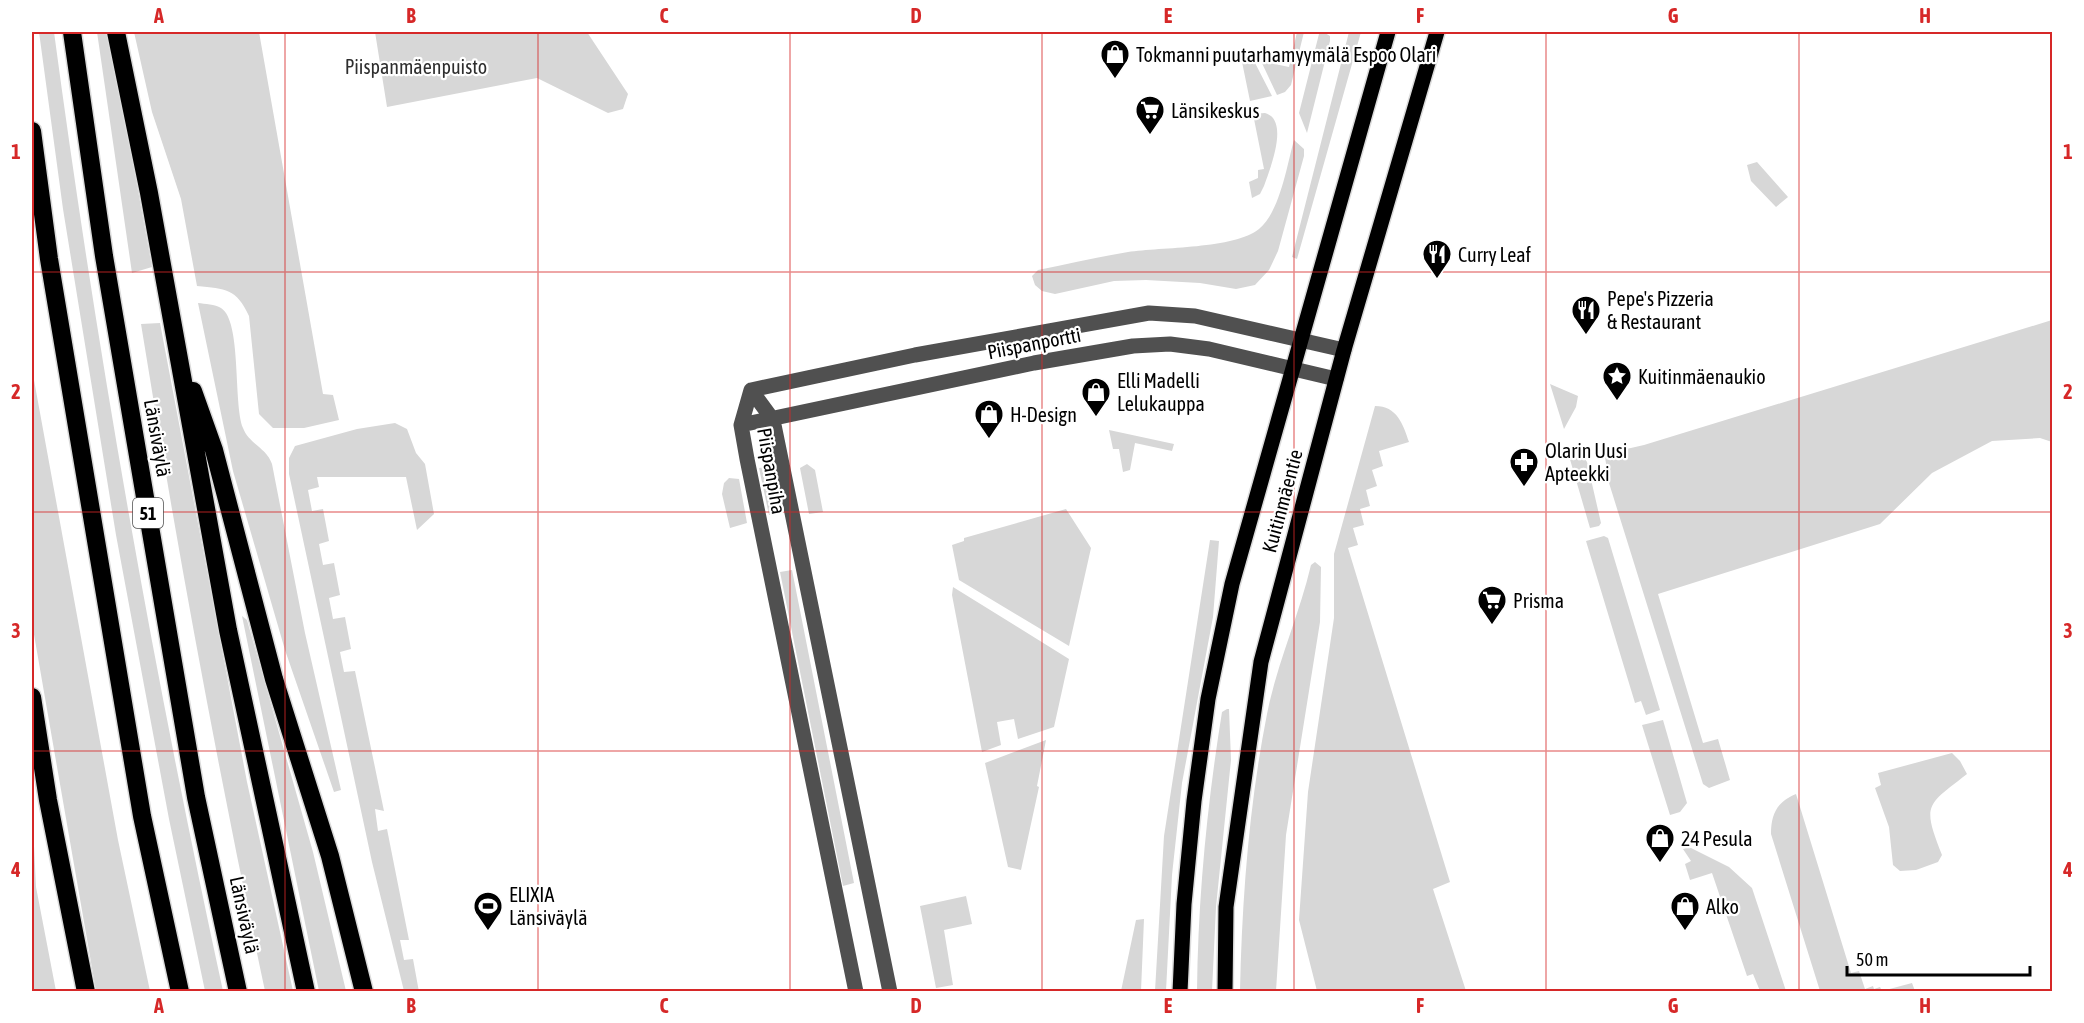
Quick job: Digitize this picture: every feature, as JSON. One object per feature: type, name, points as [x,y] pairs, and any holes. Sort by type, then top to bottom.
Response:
[{"type":"highway","name":"Länsiväylä","points":[[72,32],[104,256],[194,786],[238,992]]},
{"type":"highway","points":[[116,32],[177,345],[228,630],[306,992]]},
{"type":"highway","points":[[32,131],[49,259],[142,816],[180,992]]},
{"type":"highway","points":[[177,345],[214,450],[274,679],[330,856],[364,992]]},
{"type":"highway","points":[[32,697],[48,800],[86,992]]},
{"type":"main road","name":"Kuitinmäentie","points":[[1180,992],[1186,881],[1208,699],[1232,584],[1388,32]]},
{"type":"main road","name":"Kuitinmäentie","points":[[1225,992],[1226,907],[1261,662],[1344,350],[1437,32]]},
{"type":"street","name":"Piispanportti","points":[[751,390],[915,355],[1149,313],[1195,316],[1344,350]]},
{"type":"street","name":"Piispanportti","points":[[741,424],[773,420],[1034,363],[1133,346],[1170,344],[1209,349],[1336,379]]},
{"type":"street","name":"Piispanpiha","points":[[751,390],[773,420],[890,992]]},
{"type":"street","name":"Piispanpiha","points":[[751,390],[741,424],[856,992]]},
{"type":"green space","points":[[39,32],[54,32],[89,273],[129,513],[174,753],[223,991],[205,991],[169,819],[116,535],[63,209]]},
{"type":"green space","points":[[97,32],[109,32],[152,267],[132,273]]},
{"type":"green space","points":[[134,32],[259,32],[323,394],[333,395],[339,420],[304,428],[273,428],[259,414],[249,316],[239,300],[229,292],[223,289],[197,286],[181,199],[152,112]]},
{"type":"green space","name":"Piispanmäenpuisto","points":[[375,32],[587,32],[628,94],[623,109],[608,113],[537,78],[387,107]]},
{"type":"green space","points":[[1297,32],[1304,32],[1291,85],[1285,92],[1277,95],[1261,61],[1289,67]]},
{"type":"green space","points":[[1349,32],[1361,32],[1297,259],[1292,257]]},
{"type":"green space","points":[[1325,33],[1330,36],[1330,41],[1307,133],[1299,113],[1319,34]]},
{"type":"green space","points":[[1241,57],[1253,59],[1272,96],[1250,101]]},
{"type":"green space","points":[[1265,113],[1272,117],[1276,125],[1276,146],[1264,186],[1260,194],[1252,198],[1249,182],[1258,178],[1258,170],[1264,169],[1253,114]]},
{"type":"green space","points":[[1294,140],[1304,149],[1304,156],[1278,251],[1269,270],[1255,285],[1236,289],[1200,283],[1114,281],[1055,294],[1042,291],[1035,285],[1032,276],[1038,270],[1128,252],[1216,244],[1248,236],[1259,229],[1272,211],[1282,188]]},
{"type":"green space","points":[[1757,162],[1788,197],[1776,207],[1751,181],[1747,165]]},
{"type":"green space","points":[[198,303],[219,307],[228,316],[235,345],[238,401],[243,428],[272,464],[305,633],[341,790],[334,792],[285,650],[233,471]]},
{"type":"green space","points":[[2052,320],[2052,442],[2040,438],[1992,441],[1932,473],[1880,524],[1658,594],[1703,743],[1718,739],[1730,780],[1709,788],[1703,784],[1609,483],[1605,457],[1609,453],[1644,445]]},
{"type":"green space","points":[[160,323],[247,782],[293,991],[265,991],[231,825],[169,492],[141,324]]},
{"type":"green space","points":[[32,369],[118,840],[150,991],[96,991],[32,623]]},
{"type":"green space","points":[[1550,384],[1578,396],[1576,407],[1564,429]]},
{"type":"green space","points":[[1375,406],[1389,409],[1398,417],[1409,442],[1379,451],[1383,466],[1372,470],[1377,486],[1366,490],[1370,506],[1360,509],[1364,525],[1353,528],[1358,545],[1348,548],[1450,882],[1433,889],[1466,991],[1317,991],[1299,920],[1308,792],[1334,618],[1334,554]]},
{"type":"green space","points":[[395,423],[407,429],[416,453],[425,464],[434,514],[417,530],[406,477],[317,477],[319,487],[308,490],[312,511],[323,509],[329,541],[319,544],[323,565],[334,563],[340,595],[329,598],[333,619],[345,617],[351,649],[340,652],[344,672],[355,671],[384,811],[375,809],[378,831],[387,829],[409,940],[400,940],[404,960],[413,959],[419,992],[404,991],[372,862],[289,474],[289,458],[295,446],[357,429]]},
{"type":"green space","points":[[1109,430],[1174,444],[1172,451],[1135,443],[1130,470],[1123,472],[1119,449],[1113,449]]},
{"type":"green space","points":[[1569,456],[1585,459],[1587,462],[1601,523],[1599,526],[1590,528]]},
{"type":"green space","points":[[807,464],[815,470],[823,512],[809,514],[800,468]]},
{"type":"green space","points":[[771,466],[781,513],[769,515],[759,468]]},
{"type":"green space","points":[[729,478],[739,479],[747,523],[730,528],[722,494],[724,483]]},
{"type":"green space","points":[[1066,509],[1091,548],[1069,646],[959,580],[952,545],[964,541],[964,538]]},
{"type":"green space","points":[[1604,536],[1608,538],[1660,710],[1646,715],[1641,701],[1635,703],[1586,541]]},
{"type":"green space","points":[[1210,540],[1219,541],[1213,617],[1182,783],[1172,875],[1166,991],[1155,991],[1164,836]]},
{"type":"green space","points":[[1315,562],[1321,567],[1320,622],[1286,835],[1276,991],[1240,991],[1248,852],[1261,748],[1276,676],[1311,565]]},
{"type":"green space","points":[[792,570],[854,883],[843,886],[780,572]]},
{"type":"green space","points":[[953,587],[1069,659],[1054,727],[1018,739],[1014,719],[997,722],[1001,745],[982,752],[952,595]]},
{"type":"green space","points":[[242,616],[247,620],[313,852],[346,991],[319,991]]},
{"type":"green space","points":[[1229,709],[1231,760],[1216,907],[1212,991],[1197,991],[1201,886],[1208,817],[1222,712]]},
{"type":"green space","points":[[1663,720],[1687,803],[1680,812],[1670,815],[1642,725]]},
{"type":"green space","points":[[1046,740],[1037,786],[1039,787],[1021,870],[1008,867],[985,763]]},
{"type":"green space","points":[[1952,753],[1960,761],[1967,774],[1943,793],[1932,807],[1930,815],[1932,825],[1942,855],[1938,862],[1916,870],[1900,871],[1893,865],[1889,827],[1875,788],[1881,785],[1878,773]]},
{"type":"green space","points":[[1796,794],[1851,973],[1859,971],[1865,989],[1873,986],[1874,989],[1880,987],[1882,991],[1820,991],[1771,834],[1772,820],[1776,810],[1789,797]]},
{"type":"green space","points":[[32,805],[36,887],[56,991],[32,991]]},
{"type":"green space","points":[[1689,847],[1729,867],[1752,888],[1786,991],[1760,991],[1753,974],[1747,976],[1712,873],[1690,880],[1685,864],[1691,861],[1683,849]]},
{"type":"green space","points":[[966,896],[972,924],[944,930],[953,985],[936,988],[920,906]]},
{"type":"green space","points":[[1144,919],[1141,991],[1121,991],[1136,920]]},
{"type":"green space","points":[[1912,983],[1915,991],[1882,991]]},
{"type":"place","name":"Tokmanni puutarhamyymälä Espoo Olari","points":[[1115,80]]},
{"type":"place","name":"Länsikeskus","points":[[1150,136]]},
{"type":"place","name":"Curry Leaf","points":[[1437,280]]},
{"type":"place","name":"Pepe's Pizzeria & Restaurant","points":[[1586,336]]},
{"type":"place","name":"Kuitinmäenaukio","points":[[1617,402]]},
{"type":"place","name":"Elli Madelli Lelukauppa","points":[[1096,418]]},
{"type":"place","name":"H-Design","points":[[989,440]]},
{"type":"place","name":"Olarin Uusi Apteekki","points":[[1524,488]]},
{"type":"place","name":"Prisma","points":[[1492,626]]},
{"type":"place","name":"24 Pesula","points":[[1660,864]]},
{"type":"place","name":"ELIXIA Länsiväylä","points":[[488,932]]},
{"type":"place","name":"Alko","points":[[1685,932]]}]
